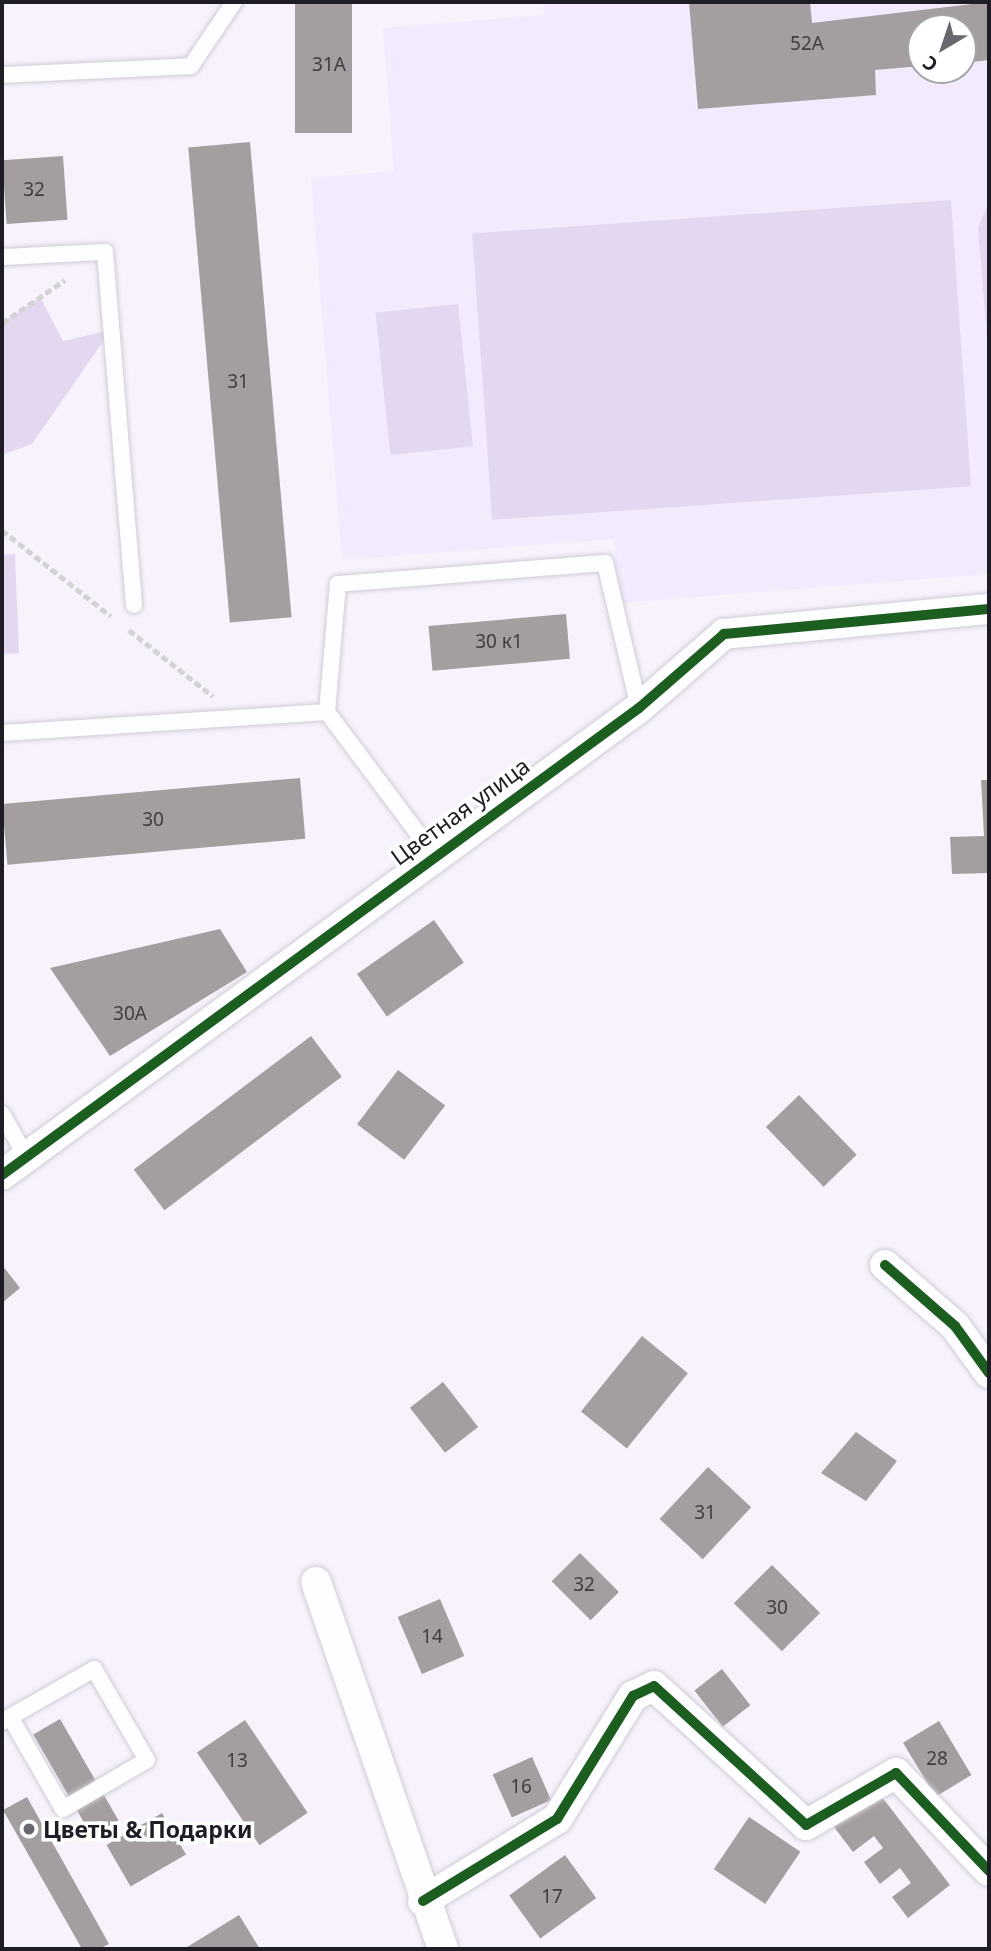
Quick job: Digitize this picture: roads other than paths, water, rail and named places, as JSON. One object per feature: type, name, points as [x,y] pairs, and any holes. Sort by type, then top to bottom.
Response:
[{"type":"street","name":"Цветная улица","points":[[2,1175],[28,1160],[434,855],[639,708],[724,634],[989,610]]},
{"type":"street","points":[[885,1265],[956,1326],[989,1373]]},
{"type":"street","points":[[316,1582],[423,1901],[443,1949]]},
{"type":"street","points":[[423,1901],[557,1819],[633,1696],[654,1686],[806,1825],[896,1773],[989,1871]]},
{"type":"lane","points":[[2,75],[191,66],[234,2]]},
{"type":"lane","points":[[2,257],[105,252],[134,605]]},
{"type":"lane","points":[[434,855],[327,712],[338,584],[605,563],[639,708]]},
{"type":"lane","points":[[2,733],[327,712]]},
{"type":"lane","points":[[2,1114],[28,1160]]},
{"type":"lane","points":[[94,1669],[147,1760],[63,1809],[6,1720],[94,1669]]},
{"type":"place","name":"Цветы & Подарки","points":[[29,1829]]}]
